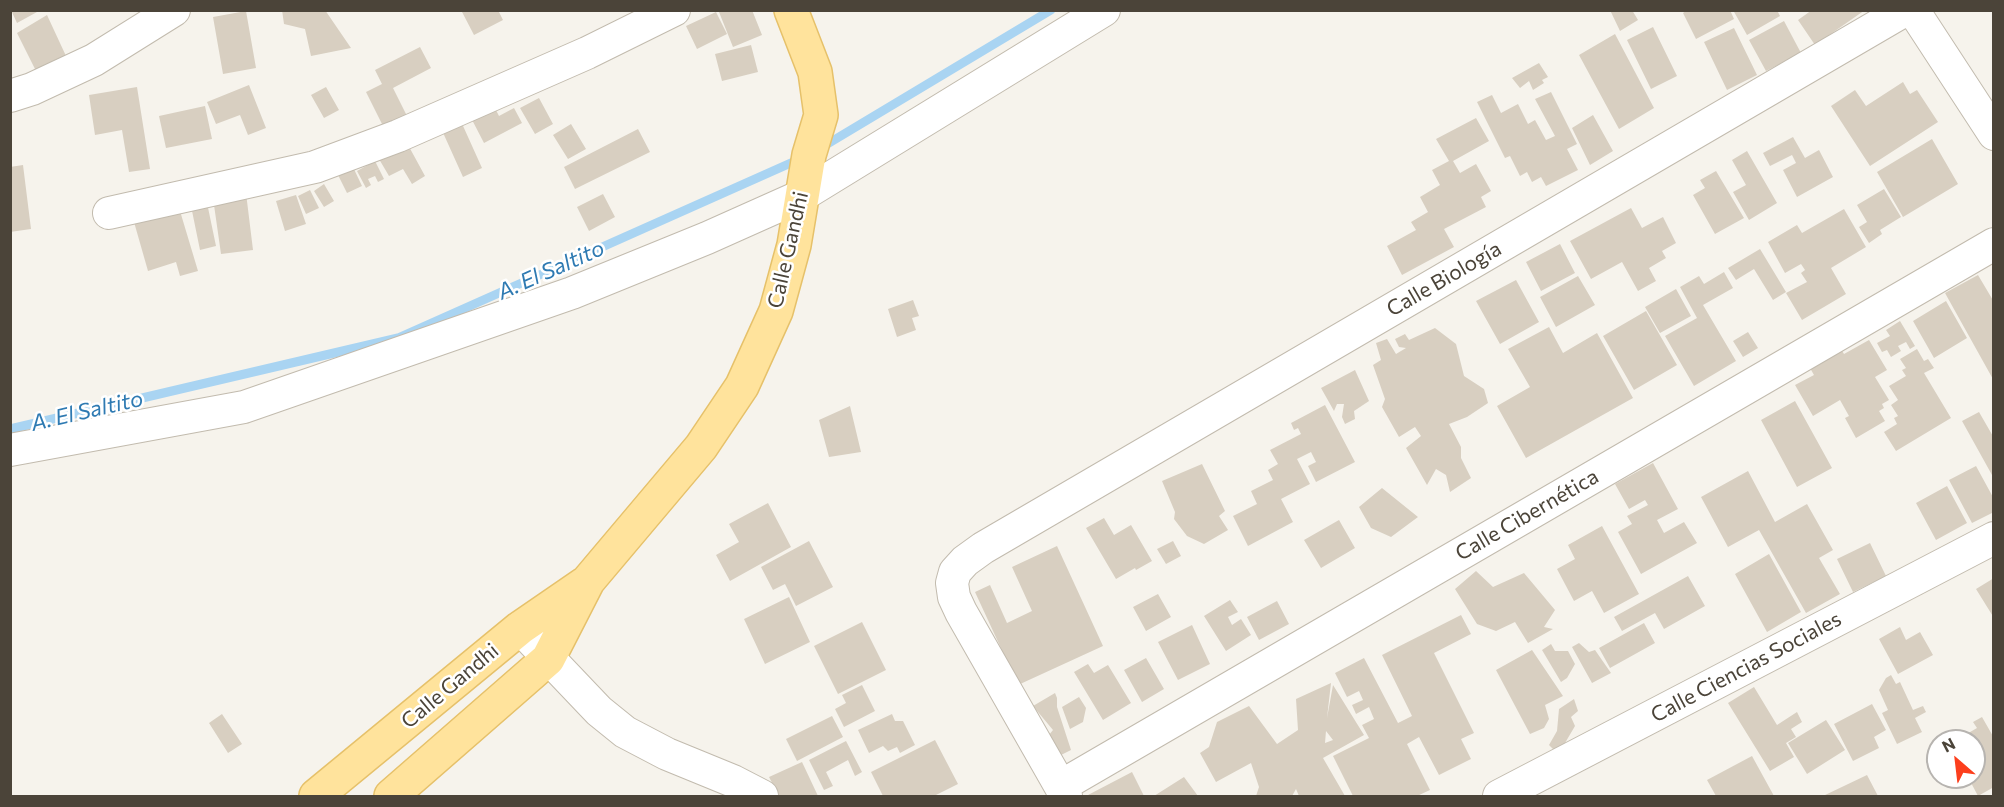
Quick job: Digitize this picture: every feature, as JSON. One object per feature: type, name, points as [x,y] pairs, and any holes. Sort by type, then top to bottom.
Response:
[{"type":"main road","name":"Calle Gandhi","points":[[391,796],[548,659],[588,581],[701,447],[742,386],[776,311],[794,245],[809,155],[821,116],[815,72],[791,10]]},
{"type":"main road","name":"Calle Gandhi","points":[[316,796],[520,628],[588,581]]},
{"type":"street","points":[[10,96],[32,89],[94,60],[174,10]]},
{"type":"street","points":[[110,213],[315,167],[398,136],[587,53],[674,10]]},
{"type":"street","points":[[10,450],[244,407],[572,293],[801,196],[1104,10]]},
{"type":"street","name":"Calle Biología","points":[[1064,791],[954,597],[952,583],[955,572],[965,561],[983,548],[1905,10]]},
{"type":"street","points":[[1913,10],[1994,134]]},
{"type":"street","name":"Calle Cibernética","points":[[1064,791],[1994,244]]},
{"type":"street","name":"Calle Ciencias Sociales","points":[[1499,796],[1994,538]]},
{"type":"street","points":[[520,628],[599,711],[625,732],[667,754],[733,781],[762,796]]},
{"type":"building","points":[[11,10],[36,10],[37,12],[17,23]]},
{"type":"building","points":[[282,10],[325,10],[351,48],[311,56],[305,29],[284,24]]},
{"type":"building","points":[[461,10],[498,10],[503,20],[474,35]]},
{"type":"building","points":[[752,10],[762,35],[733,47],[719,12]]},
{"type":"building","points":[[1610,10],[1632,10],[1638,20],[1620,31]]},
{"type":"building","points":[[1687,10],[1730,10],[1734,19],[1696,39],[1683,13]]},
{"type":"building","points":[[1733,10],[1777,10],[1780,16],[1747,35]]},
{"type":"building","points":[[1812,10],[1865,10],[1815,45],[1798,20]]},
{"type":"building","points":[[246,11],[256,68],[223,74],[213,17]]},
{"type":"building","points":[[716,12],[727,34],[697,49],[686,26]]},
{"type":"building","points":[[47,15],[66,56],[36,71],[17,33]]},
{"type":"building","points":[[1784,21],[1801,53],[1766,71],[1749,40]]},
{"type":"building","points":[[1653,27],[1677,76],[1651,89],[1627,40]]},
{"type":"building","points":[[1734,28],[1757,75],[1727,90],[1704,42]]},
{"type":"building","points":[[1615,34],[1654,108],[1619,129],[1579,55]]},
{"type":"building","points":[[751,45],[758,72],[722,81],[715,54]]},
{"type":"building","points":[[420,47],[431,68],[393,88],[411,124],[388,136],[366,92],[382,84],[375,70]]},
{"type":"building","points":[[1539,63],[1548,77],[1542,80],[1544,83],[1533,90],[1529,81],[1520,88],[1512,78]]},
{"type":"building","points":[[1903,82],[1910,94],[1917,90],[1938,122],[1870,166],[1831,106],[1855,90],[1866,106]]},
{"type":"building","points":[[249,85],[266,128],[248,135],[240,115],[216,124],[207,102]]},
{"type":"building","points":[[137,87],[150,169],[129,172],[122,130],[95,135],[89,95]]},
{"type":"building","points":[[326,87],[339,110],[324,118],[311,95]]},
{"type":"building","points":[[1551,92],[1577,144],[1567,149],[1578,170],[1546,186],[1541,177],[1532,182],[1527,172],[1520,176],[1510,156],[1505,158],[1477,102],[1492,95],[1501,113],[1518,104],[1528,124],[1535,120],[1546,140],[1555,136],[1535,99]]},
{"type":"building","points":[[539,98],[553,124],[535,134],[520,108]]},
{"type":"building","points":[[492,102],[499,116],[514,108],[522,123],[484,143],[469,114]]},
{"type":"building","points":[[205,106],[212,139],[166,148],[159,116]]},
{"type":"building","points":[[1593,115],[1613,151],[1590,165],[1572,128]]},
{"type":"building","points":[[459,117],[482,168],[463,177],[440,126]]},
{"type":"building","points":[[1476,118],[1489,141],[1453,161],[1460,173],[1476,164],[1491,191],[1481,197],[1486,207],[1444,229],[1454,247],[1402,275],[1387,246],[1416,230],[1411,222],[1428,212],[1420,197],[1440,185],[1432,170],[1449,161],[1436,139]]},
{"type":"building","points":[[571,124],[586,149],[568,159],[553,135]]},
{"type":"building","points":[[638,129],[650,152],[575,189],[564,167]]},
{"type":"building","points":[[1793,137],[1805,158],[1819,150],[1833,177],[1797,197],[1783,170],[1796,163],[1792,155],[1770,166],[1763,153]]},
{"type":"building","points":[[1932,139],[1958,184],[1903,217],[1877,172]]},
{"type":"building","points":[[407,143],[425,176],[412,184],[403,169],[389,176],[379,159]]},
{"type":"building","points":[[1747,151],[1777,203],[1749,220],[1733,192],[1746,185],[1732,160]]},
{"type":"building","points":[[375,161],[384,179],[378,182],[375,176],[368,179],[371,185],[366,188],[357,171]]},
{"type":"building","points":[[23,165],[31,229],[10,232],[10,167]]},
{"type":"building","points":[[352,165],[362,186],[347,193],[337,173]]},
{"type":"building","points":[[1716,171],[1744,218],[1715,234],[1693,195],[1705,188],[1700,180]]},
{"type":"building","points":[[324,184],[334,201],[324,207],[314,191]]},
{"type":"building","points":[[1884,189],[1901,217],[1880,230],[1882,234],[1869,243],[1859,227],[1867,222],[1857,205]]},
{"type":"building","points":[[310,190],[319,208],[306,214],[298,196]]},
{"type":"building","points":[[246,193],[253,250],[221,254],[213,198]]},
{"type":"building","points":[[603,194],[615,217],[589,231],[577,207]]},
{"type":"building","points":[[296,195],[306,224],[285,231],[276,201]]},
{"type":"building","points":[[206,198],[216,246],[200,250],[190,201]]},
{"type":"building","points":[[1631,208],[1642,228],[1663,217],[1676,243],[1662,251],[1666,258],[1649,268],[1656,281],[1638,291],[1622,262],[1591,279],[1570,241]]},
{"type":"building","points":[[1844,209],[1866,247],[1831,268],[1846,294],[1802,320],[1786,293],[1807,282],[1801,273],[1805,270],[1801,264],[1785,273],[1768,242],[1797,225],[1802,233]]},
{"type":"building","points":[[180,211],[198,271],[180,276],[176,262],[148,271],[132,215]]},
{"type":"building","points":[[1560,244],[1575,273],[1541,291],[1526,262]]},
{"type":"building","points":[[1760,249],[1786,292],[1773,300],[1754,269],[1736,280],[1728,268]]},
{"type":"building","points":[[1724,272],[1733,288],[1703,305],[1736,361],[1694,386],[1665,336],[1697,318],[1680,287],[1699,276],[1704,284]]},
{"type":"building","points":[[1978,275],[1994,302],[1994,381],[1945,293]]},
{"type":"building","points":[[1578,276],[1595,305],[1556,327],[1540,297]]},
{"type":"building","points":[[1516,280],[1539,322],[1500,344],[1476,301]]},
{"type":"building","points":[[1676,289],[1691,316],[1660,333],[1645,307]]},
{"type":"building","points":[[913,300],[919,316],[912,318],[916,330],[897,337],[888,309]]},
{"type":"building","points":[[1946,301],[1967,338],[1934,358],[1913,321]]},
{"type":"building","points":[[1646,311],[1677,365],[1634,390],[1603,336]]},
{"type":"building","points":[[1900,321],[1915,346],[1910,349],[1906,342],[1898,346],[1901,351],[1891,357],[1887,350],[1882,352],[1877,343],[1890,336],[1886,330]]},
{"type":"building","points":[[1549,327],[1563,353],[1597,333],[1633,398],[1526,458],[1497,406],[1530,387],[1508,349]]},
{"type":"building","points":[[1435,328],[1456,344],[1464,376],[1484,389],[1488,403],[1467,417],[1449,424],[1461,447],[1461,458],[1471,478],[1450,492],[1446,475],[1436,469],[1427,485],[1406,448],[1421,436],[1415,427],[1399,437],[1382,407],[1385,399],[1373,365],[1381,360],[1376,343],[1387,339],[1396,354],[1406,348],[1399,347],[1395,339],[1405,334],[1409,340]]},
{"type":"building","points":[[1748,332],[1758,348],[1743,357],[1733,341]]},
{"type":"building","points":[[1869,340],[1887,370],[1875,377],[1889,400],[1882,404],[1884,408],[1879,411],[1885,421],[1856,438],[1845,418],[1849,416],[1840,400],[1813,416],[1795,385],[1814,375],[1810,368],[1841,349],[1844,354]]},
{"type":"building","points":[[1917,349],[1924,361],[1928,359],[1934,368],[1924,373],[1951,418],[1896,451],[1884,432],[1897,424],[1894,418],[1898,416],[1891,405],[1898,400],[1889,386],[1906,376],[1902,370],[1906,368],[1900,359]]},
{"type":"building","points":[[1355,370],[1369,401],[1354,411],[1355,419],[1345,424],[1342,417],[1344,404],[1337,404],[1334,411],[1321,388]]},
{"type":"building","points":[[1795,401],[1832,468],[1797,487],[1761,420]]},
{"type":"building","points":[[1325,405],[1355,462],[1316,482],[1308,466],[1316,462],[1311,452],[1297,459],[1310,484],[1281,499],[1293,522],[1248,546],[1233,516],[1257,504],[1251,491],[1273,480],[1268,470],[1278,464],[1270,450],[1301,434],[1298,428],[1294,430],[1291,423]]},
{"type":"building","points":[[850,406],[861,452],[829,457],[819,420]]},
{"type":"building","points":[[1979,412],[1994,438],[1994,474],[1992,475],[1962,421]]},
{"type":"building","points":[[1653,463],[1678,509],[1657,520],[1664,533],[1684,522],[1697,543],[1641,574],[1618,532],[1632,524],[1627,516],[1648,505],[1645,500],[1629,509],[1615,484]]},
{"type":"building","points":[[1202,464],[1225,511],[1219,516],[1228,530],[1204,544],[1187,536],[1174,519],[1175,512],[1162,481]]},
{"type":"building","points":[[1976,466],[1994,499],[1994,512],[1972,523],[1949,480]]},
{"type":"building","points":[[1748,471],[1775,522],[1807,504],[1833,550],[1819,558],[1840,594],[1806,613],[1759,530],[1728,547],[1701,497]]},
{"type":"building","points":[[1947,486],[1967,523],[1936,540],[1916,503]]},
{"type":"building","points":[[1382,488],[1418,517],[1391,537],[1371,528],[1359,507]]},
{"type":"building","points":[[768,503],[791,547],[730,581],[716,555],[739,542],[729,524]]},
{"type":"building","points":[[1104,518],[1114,535],[1131,525],[1152,561],[1116,579],[1086,528]]},
{"type":"building","points":[[1339,520],[1355,548],[1321,568],[1304,540]]},
{"type":"building","points":[[1602,526],[1639,594],[1604,613],[1592,591],[1574,601],[1557,569],[1575,559],[1568,545]]},
{"type":"building","points":[[809,541],[833,587],[796,606],[785,584],[773,590],[761,567]]},
{"type":"building","points":[[1173,541],[1181,556],[1166,564],[1157,549]]},
{"type":"building","points":[[1870,543],[1886,576],[1853,592],[1837,559]]},
{"type":"building","points":[[1057,546],[1103,646],[1018,685],[975,592],[990,585],[1007,623],[1032,611],[1012,567]]},
{"type":"building","points":[[1769,554],[1801,612],[1767,632],[1735,574]]},
{"type":"building","points":[[1476,571],[1493,587],[1524,573],[1555,610],[1544,627],[1553,629],[1528,643],[1515,622],[1496,631],[1477,624],[1455,589]]},
{"type":"building","points":[[1688,576],[1705,606],[1664,629],[1655,613],[1622,631],[1614,617]]},
{"type":"building","points":[[1994,578],[1994,618],[1976,589]]},
{"type":"building","points":[[1158,594],[1171,617],[1146,631],[1133,607]]},
{"type":"building","points":[[789,597],[810,642],[765,664],[744,619]]},
{"type":"building","points":[[1230,600],[1238,612],[1228,617],[1232,625],[1241,619],[1251,635],[1226,651],[1204,616]]},
{"type":"building","points":[[1277,601],[1289,624],[1259,640],[1247,617]]},
{"type":"building","points":[[1461,615],[1471,634],[1434,653],[1474,733],[1461,739],[1471,759],[1439,775],[1419,737],[1407,744],[1430,790],[1417,796],[1353,796],[1333,756],[1369,738],[1362,725],[1374,719],[1369,707],[1356,714],[1352,705],[1363,700],[1359,691],[1347,697],[1335,673],[1364,658],[1398,723],[1412,716],[1382,655]]},
{"type":"building","points":[[862,622],[886,670],[838,694],[814,646]]},
{"type":"building","points":[[1644,623],[1655,643],[1610,668],[1599,648]]},
{"type":"building","points":[[1192,625],[1210,664],[1178,680],[1158,642]]},
{"type":"building","points":[[1900,627],[1906,640],[1920,632],[1933,655],[1898,674],[1879,639]]},
{"type":"building","points":[[1579,643],[1589,652],[1595,650],[1611,673],[1592,683],[1572,647]]},
{"type":"building","points":[[1551,644],[1555,651],[1568,651],[1575,664],[1567,678],[1561,682],[1542,650]]},
{"type":"building","points":[[1532,650],[1563,696],[1545,705],[1549,719],[1544,728],[1530,734],[1496,670]]},
{"type":"building","points":[[1146,658],[1164,689],[1142,702],[1124,670]]},
{"type":"building","points":[[1088,664],[1094,673],[1108,665],[1131,703],[1103,720],[1074,672]]},
{"type":"building","points":[[1891,675],[1896,684],[1900,682],[1913,710],[1923,706],[1926,712],[1915,718],[1922,732],[1897,744],[1882,713],[1888,710],[1879,690],[1886,678]]},
{"type":"building","points":[[1331,683],[1327,718],[1333,685],[1364,735],[1323,758],[1345,796],[1299,796],[1296,789],[1292,796],[1256,796],[1259,787],[1251,763],[1216,782],[1200,753],[1209,747],[1217,722],[1249,706],[1277,744],[1298,730],[1296,699]],"holes":[[[1326,731],[1333,740],[1325,743]]]},
{"type":"building","points":[[862,685],[875,711],[844,727],[835,709],[846,703],[842,695]]},
{"type":"building","points":[[1754,687],[1777,725],[1797,712],[1802,722],[1791,729],[1796,737],[1786,743],[1794,757],[1770,771],[1728,703]]},
{"type":"building","points":[[1055,693],[1057,707],[1071,750],[1057,757],[1044,741],[1053,730],[1033,706]]},
{"type":"building","points":[[1079,697],[1086,708],[1083,722],[1070,729],[1062,707]]},
{"type":"building","points":[[1574,699],[1578,711],[1571,717],[1575,726],[1565,743],[1555,751],[1549,745],[1557,731],[1559,709]]},
{"type":"building","points":[[1872,704],[1886,730],[1874,737],[1879,748],[1853,761],[1834,724]]},
{"type":"building","points":[[222,714],[242,744],[228,753],[209,723]]},
{"type":"building","points":[[892,714],[895,721],[903,721],[915,745],[900,753],[897,747],[888,751],[883,746],[869,753],[858,730]]},
{"type":"building","points":[[832,716],[843,737],[797,761],[786,739]]},
{"type":"building","points":[[1982,717],[1994,738],[1994,787],[1978,796],[1974,789],[1986,789],[1986,729],[1975,729],[1977,728],[1973,722]]},
{"type":"building","points":[[1826,720],[1845,750],[1807,774],[1788,743]]},
{"type":"building","points":[[935,740],[958,784],[934,796],[883,796],[871,772]]},
{"type":"building","points":[[846,741],[862,772],[855,776],[848,760],[826,772],[833,786],[824,790],[809,760]]},
{"type":"building","points":[[1752,756],[1774,796],[1716,796],[1707,780]]},
{"type":"building","points":[[802,762],[818,796],[779,796],[769,777]]},
{"type":"building","points":[[1132,772],[1144,796],[1088,796],[1088,795]]},
{"type":"building","points":[[1867,775],[1878,796],[1823,796]]},
{"type":"building","points":[[1184,777],[1198,796],[1154,796]]},
{"type":"waterway","name":"A. El Saltito","points":[[819,149],[1051,10]]},
{"type":"waterway","name":"A. El Saltito","points":[[10,429],[398,338],[802,158]]}]
